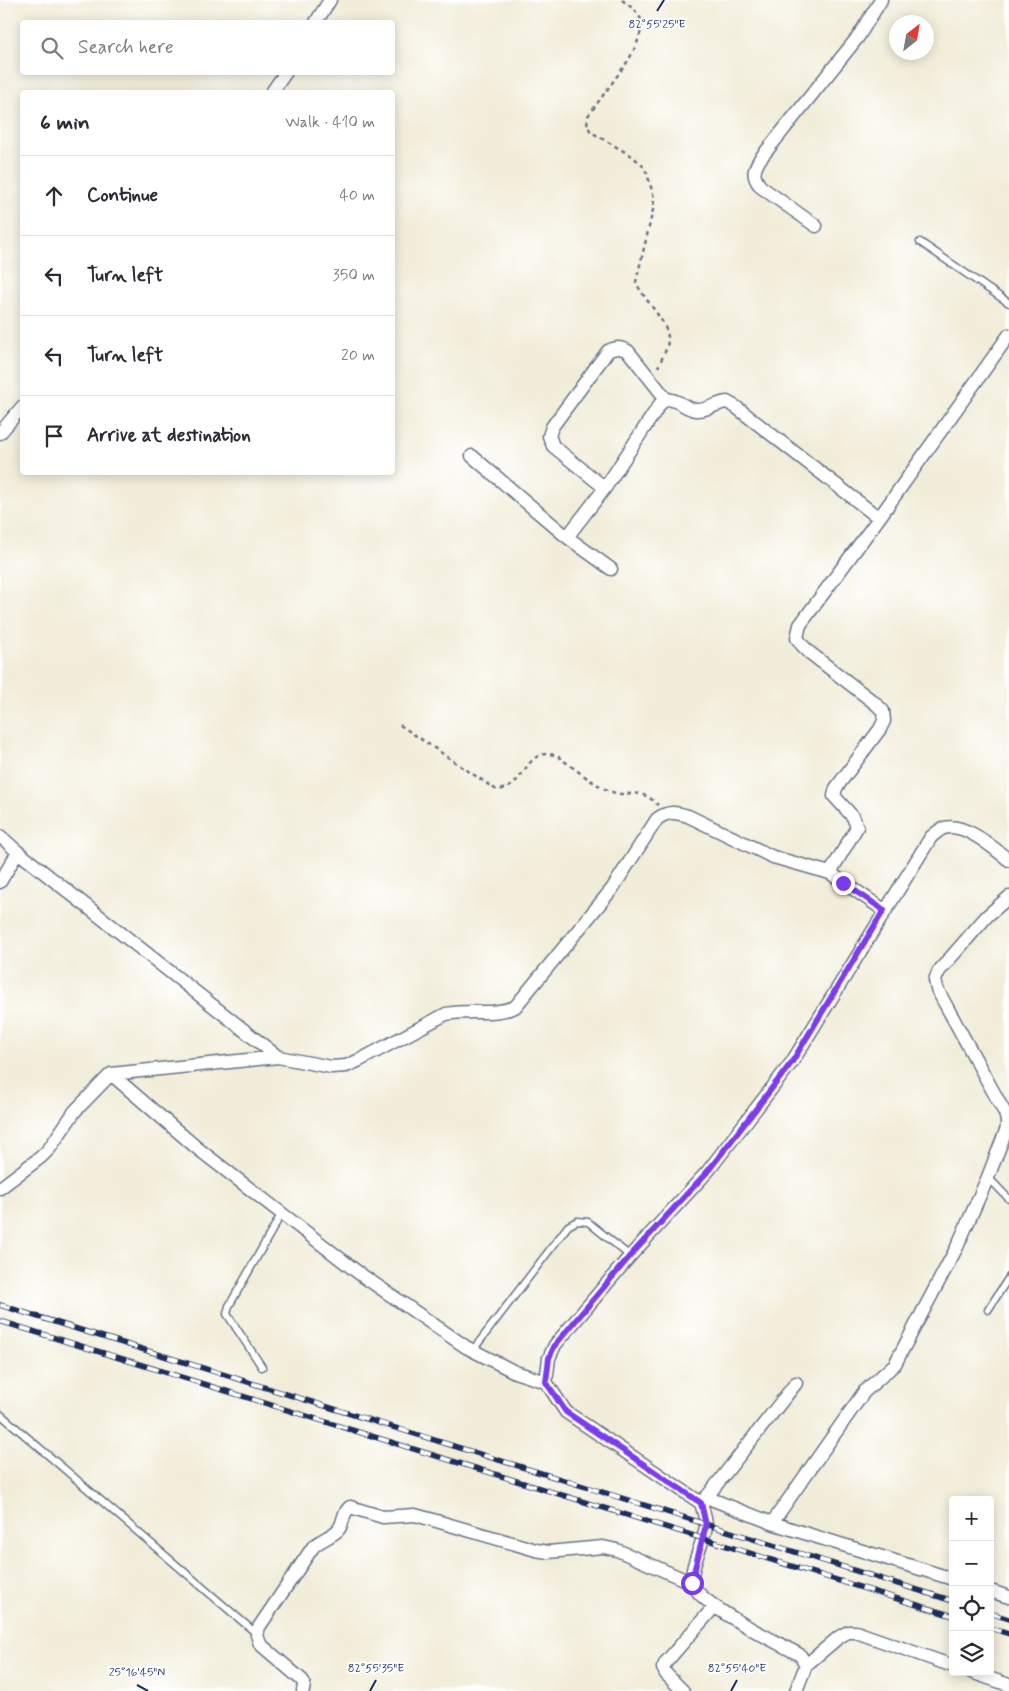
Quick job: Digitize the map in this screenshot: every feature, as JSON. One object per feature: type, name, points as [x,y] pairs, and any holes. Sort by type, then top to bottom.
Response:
[{"type":"street","points":[[317,20],[330,0]]},
{"type":"street","points":[[816,226],[761,187],[755,179],[754,170],[760,159],[858,37],[881,0]]},
{"type":"street","points":[[273,90],[284,75]]},
{"type":"street","points":[[830,873],[857,827],[853,817],[834,796],[836,788],[880,729],[884,721],[883,711],[802,645],[797,638],[800,625],[879,518],[1009,334]]},
{"type":"street","points":[[605,488],[553,446],[549,436],[552,427],[608,351],[614,348],[628,351],[666,399]]},
{"type":"street","points":[[567,537],[605,488],[660,404],[666,399],[674,399],[695,410],[702,410],[727,402],[736,407],[879,518]]},
{"type":"street","points":[[0,433],[20,409]]},
{"type":"street","points":[[472,456],[567,537],[611,569]]},
{"type":"street","points":[[0,1188],[41,1157],[75,1111],[111,1074],[278,1057],[331,1067],[346,1066],[446,1014],[460,1011],[502,1012],[515,1007],[612,889],[656,819],[666,813],[676,812],[688,816],[773,857],[830,873],[884,910]]},
{"type":"street","points":[[546,1382],[549,1358],[555,1345],[630,1256],[708,1171],[792,1062],[884,910],[931,837],[944,828],[960,828],[977,837],[1009,860]]},
{"type":"street","points":[[0,836],[278,1057]]},
{"type":"street","points":[[0,882],[18,852]]},
{"type":"street","points":[[772,1523],[864,1392],[890,1371],[895,1364],[957,1248],[1008,1129],[1005,1113],[937,989],[935,980],[939,972],[982,922],[1009,897]]},
{"type":"street","points":[[111,1074],[197,1148],[360,1274],[473,1350],[515,1372],[546,1382],[566,1412],[703,1500],[949,1578]]},
{"type":"street","points":[[692,1583],[706,1525],[703,1500],[796,1383]]},
{"type":"street","points":[[303,1691],[304,1684],[302,1680],[260,1644],[257,1635],[259,1627],[313,1547],[319,1541],[337,1531],[341,1526],[344,1512],[350,1507],[383,1517],[415,1515],[548,1552],[603,1547],[617,1550],[692,1583],[700,1596],[714,1607],[800,1655],[806,1665]]},
{"type":"street","points":[[994,1592],[1009,1597]]},
{"type":"street","points":[[683,1691],[666,1674],[663,1668],[666,1662],[714,1607]]},
{"type":"street","points":[[796,1691],[806,1665],[838,1637],[848,1632],[856,1632],[949,1665]]},
{"type":"street","points":[[982,1676],[1009,1686]]},
{"type":"lane","points":[[920,242],[1009,303]]},
{"type":"lane","points":[[988,1177],[1009,1199]]},
{"type":"lane","points":[[262,1367],[227,1314],[229,1306],[282,1213]]},
{"type":"lane","points":[[473,1350],[568,1226],[577,1221],[588,1222],[630,1256]]},
{"type":"lane","points":[[988,1310],[1009,1277]]},
{"type":"lane","points":[[0,1414],[257,1635]]},
{"type":"path","points":[[622,0],[638,13],[642,21],[641,27],[628,61],[588,116],[587,125],[591,132],[642,164],[647,173],[654,198],[654,210],[636,282],[665,327],[668,338],[652,382]]},
{"type":"path","points":[[400,725],[495,788],[504,790],[511,786],[534,758],[542,753],[549,753],[557,756],[617,794],[636,792],[644,794],[651,798],[666,813]]},
{"type":"railway","points":[[0,1305],[949,1600]]},
{"type":"railway","points":[[0,1321],[949,1615]]},
{"type":"railway","points":[[994,1614],[1009,1619]]},
{"type":"railway","points":[[994,1629],[1009,1634]]},
{"type":"route","points":[[692,1583],[701,1539],[706,1525],[701,1503],[566,1412],[546,1382],[549,1358],[555,1345],[630,1256],[708,1171],[792,1062],[884,910],[843,883]]}]
